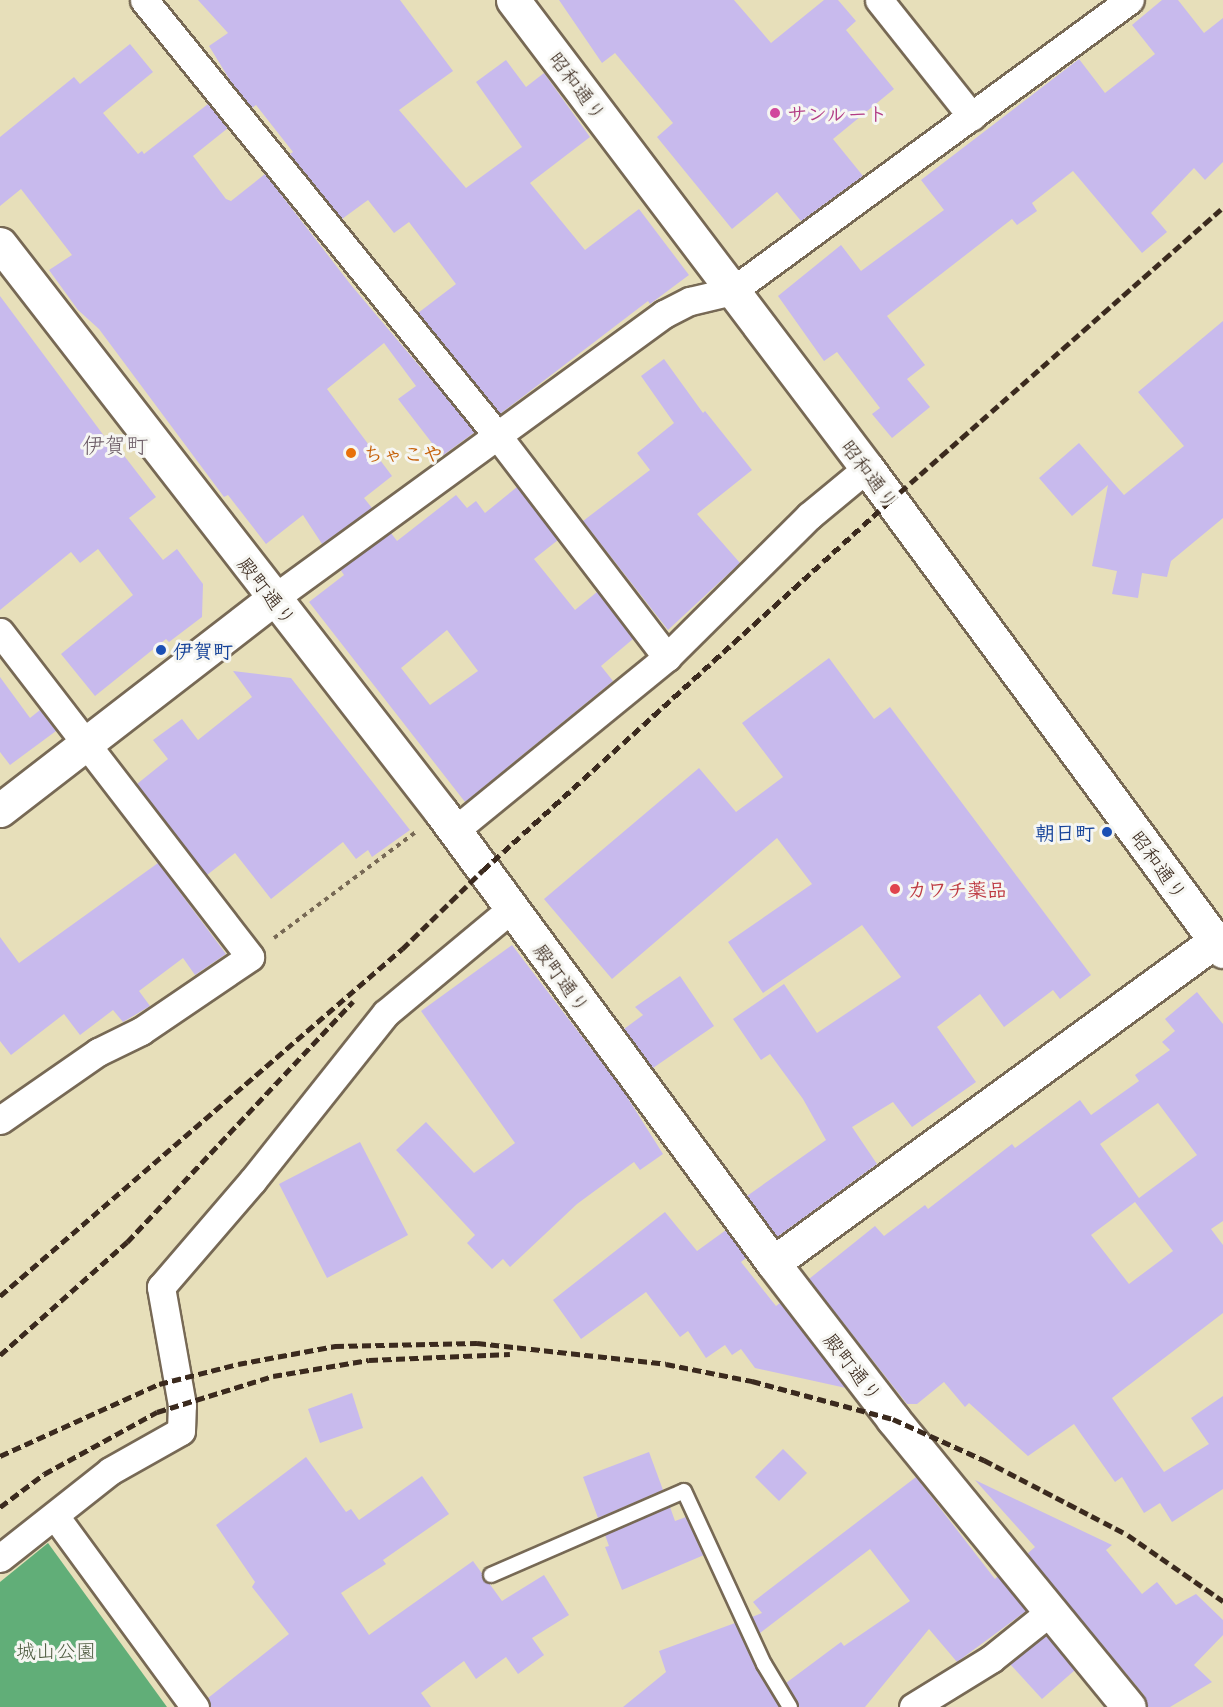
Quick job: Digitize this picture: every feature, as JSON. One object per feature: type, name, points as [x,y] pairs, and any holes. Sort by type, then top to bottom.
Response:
[{"type":"street","points":[[144,0],[497,435],[667,657]]},
{"type":"street","name":"昭和通り","points":[[513,0],[867,468],[1220,942]]},
{"type":"street","points":[[879,0],[972,117]]},
{"type":"street","points":[[0,810],[273,599],[664,314],[690,301],[732,291],[1130,0]]},
{"type":"street","name":"殿町通り","points":[[0,244],[448,822],[773,1263],[893,1419],[1129,1707]]},
{"type":"street","points":[[448,822],[667,657],[809,516],[867,468]]},
{"type":"street","points":[[0,633],[250,957],[141,1031],[98,1052],[0,1120]]},
{"type":"street","points":[[0,1558],[110,1471],[182,1431],[182,1405],[161,1287],[253,1180],[386,1013],[511,909]]},
{"type":"street","points":[[773,1263],[1220,942]]},
{"type":"street","points":[[55,1516],[195,1707]]},
{"type":"street","points":[[913,1707],[991,1659],[1051,1611]]},
{"type":"lane","points":[[491,1575],[684,1491],[764,1664],[790,1707]]},
{"type":"path","points":[[250,957],[448,822]]},
{"type":"green space","name":"城山公園","points":[[48,1543],[167,1707],[0,1707],[0,1582]]},
{"type":"building","points":[[198,0],[400,0],[453,71],[399,110],[466,188],[522,147],[476,82],[506,60],[526,87],[544,73],[590,137],[530,183],[585,250],[639,209],[689,275],[650,304],[648,301],[500,414],[418,313],[456,284],[409,222],[394,233],[368,200],[342,219],[290,154],[293,152],[256,105],[252,108],[233,85],[209,46],[228,33]]},
{"type":"building","name":"サンルート","points":[[559,0],[734,0],[771,43],[824,0],[838,0],[856,21],[846,30],[894,89],[833,139],[863,176],[801,221],[777,192],[732,229],[657,137],[673,123],[615,53],[602,63]]},
{"type":"building","points":[[1162,0],[1178,0],[1204,33],[1223,18],[1223,162],[1205,180],[1194,168],[1151,213],[1167,232],[1142,253],[1073,171],[1032,203],[1037,211],[1017,225],[1012,219],[887,316],[925,365],[907,379],[930,407],[892,438],[872,414],[880,408],[837,352],[824,361],[778,296],[841,245],[861,271],[944,210],[921,180],[1079,59],[1105,93],[1155,54],[1132,25]]},
{"type":"building","points":[[130,44],[153,72],[103,113],[138,154],[142,151],[144,154],[208,104],[228,128],[193,156],[226,199],[231,201],[265,174],[351,285],[475,432],[442,456],[398,399],[416,386],[384,343],[327,389],[392,476],[364,498],[372,508],[322,544],[303,515],[266,544],[228,495],[224,497],[99,329],[78,310],[49,270],[72,255],[21,189],[0,206],[0,137],[74,77],[80,84]]},
{"type":"building","points":[[0,296],[119,456],[122,453],[156,497],[129,518],[163,560],[177,549],[203,584],[202,617],[169,642],[166,639],[95,696],[61,654],[133,595],[98,549],[80,563],[71,552],[0,610]]},
{"type":"building","points":[[1223,321],[1223,518],[1171,561],[1167,577],[1142,573],[1138,598],[1112,594],[1117,571],[1092,566],[1108,485],[1072,516],[1039,478],[1079,443],[1124,495],[1184,446],[1138,392]]},
{"type":"building","points":[[664,359],[703,413],[705,411],[752,470],[697,514],[740,563],[668,630],[583,521],[650,470],[637,453],[674,423],[641,376]]},
{"type":"building","points":[[517,487],[558,540],[534,559],[575,610],[597,592],[633,639],[601,666],[613,681],[465,802],[309,602],[344,575],[340,569],[391,533],[397,541],[456,495],[467,508],[476,501],[485,513]],"holes":[[[447,630],[478,671],[430,705],[401,668]]]},
{"type":"building","points":[[829,658],[874,719],[890,707],[1091,975],[1060,999],[1053,990],[1004,1027],[980,994],[937,1027],[976,1082],[912,1127],[893,1102],[852,1127],[877,1164],[777,1237],[747,1196],[826,1140],[803,1099],[770,1054],[761,1060],[733,1019],[784,984],[817,1033],[901,977],[862,925],[763,993],[728,942],[812,884],[777,838],[612,979],[544,899],[699,768],[736,812],[783,777],[742,723]]},
{"type":"building","points":[[233,671],[291,678],[410,830],[372,857],[368,850],[356,859],[343,842],[271,899],[235,853],[207,875],[137,784],[168,759],[153,740],[182,719],[198,740],[252,697]]},
{"type":"building","points":[[0,677],[30,718],[40,710],[56,731],[10,765],[0,752]]},
{"type":"building","points":[[158,863],[226,954],[195,975],[183,958],[139,991],[150,1006],[123,1022],[113,1010],[80,1035],[64,1014],[11,1055],[0,1041],[0,937],[19,963]]},
{"type":"building","points":[[512,945],[622,1089],[663,1154],[640,1170],[634,1162],[577,1204],[510,1267],[503,1259],[492,1269],[467,1243],[475,1235],[396,1150],[426,1122],[474,1173],[515,1143],[421,1011]]},
{"type":"building","points":[[680,976],[714,1026],[653,1068],[624,1029],[643,1015],[635,1007]]},
{"type":"building","points":[[1197,992],[1223,1024],[1223,1221],[1211,1229],[1223,1245],[1223,1313],[1112,1398],[1164,1472],[1209,1444],[1191,1418],[1223,1396],[1223,1489],[1172,1522],[1160,1503],[1144,1513],[1122,1477],[1115,1482],[1074,1424],[1028,1456],[969,1403],[965,1407],[944,1382],[917,1404],[907,1404],[809,1279],[875,1226],[884,1236],[925,1205],[928,1209],[1012,1144],[1015,1148],[1080,1100],[1091,1115],[1139,1081],[1135,1075],[1170,1050],[1162,1042],[1175,1031],[1165,1019]],"holes":[[[1158,1103],[1197,1155],[1139,1198],[1100,1144]],[[1135,1202],[1173,1251],[1129,1284],[1091,1235]]]},
{"type":"building","points":[[360,1142],[408,1235],[327,1278],[279,1184]]},
{"type":"building","points":[[665,1212],[697,1251],[726,1230],[746,1258],[741,1262],[776,1306],[780,1303],[846,1388],[755,1368],[741,1349],[732,1355],[725,1345],[706,1358],[688,1331],[680,1337],[646,1292],[581,1339],[553,1300]]},
{"type":"building","points":[[352,1393],[363,1428],[320,1443],[308,1409]]},
{"type":"building","points":[[783,1449],[807,1473],[779,1501],[755,1477]]},
{"type":"building","points":[[649,1452],[663,1490],[598,1518],[583,1477]]},
{"type":"building","points":[[306,1457],[346,1512],[351,1509],[359,1520],[422,1476],[449,1514],[383,1560],[386,1564],[341,1593],[369,1635],[473,1561],[502,1601],[544,1575],[569,1615],[532,1638],[544,1655],[518,1674],[506,1657],[476,1679],[464,1661],[421,1693],[431,1707],[210,1707],[208,1698],[289,1634],[252,1587],[255,1582],[216,1525]]},
{"type":"building","points":[[916,1477],[995,1579],[998,1576],[1026,1611],[957,1662],[929,1629],[865,1707],[799,1707],[786,1683],[841,1642],[844,1646],[910,1601],[870,1549],[760,1633],[752,1617],[762,1613],[753,1602]]},
{"type":"building","points":[[975,1480],[1112,1545],[1106,1550],[1142,1594],[1157,1582],[1176,1605],[1196,1594],[1223,1620],[1223,1635],[1194,1665],[1212,1682],[1170,1707],[1147,1707],[1144,1695],[1027,1554],[1035,1547]]},
{"type":"building","points":[[670,1507],[675,1521],[686,1517],[704,1555],[622,1590],[605,1547],[609,1546],[605,1535]]},
{"type":"building","points":[[735,1623],[779,1707],[623,1707],[666,1672],[659,1651]]},
{"type":"building","points":[[1046,1635],[1075,1670],[1042,1699],[1010,1664]]},
{"type":"railway","points":[[0,1296],[402,949],[483,870],[890,501],[1223,207]]},
{"type":"railway","points":[[0,1355],[127,1242],[353,1001]]},
{"type":"railway","points":[[0,1456],[159,1384],[238,1364],[335,1346],[477,1343],[666,1364],[752,1381],[893,1419],[984,1460],[1128,1535],[1223,1601]]},
{"type":"railway","points":[[0,1507],[44,1474],[157,1412],[273,1376],[369,1360],[510,1354]]},
{"type":"place","name":"サンルート","points":[[775,113]]},
{"type":"place","name":"ちゃこや","points":[[351,453]]},
{"type":"place","name":"伊賀町","points":[[161,650]]},
{"type":"place","name":"朝日町","points":[[1107,832]]},
{"type":"place","name":"カワチ薬品","points":[[895,889]]},
{"type":"district","name":"伊賀町","points":[[115,446]]}]
